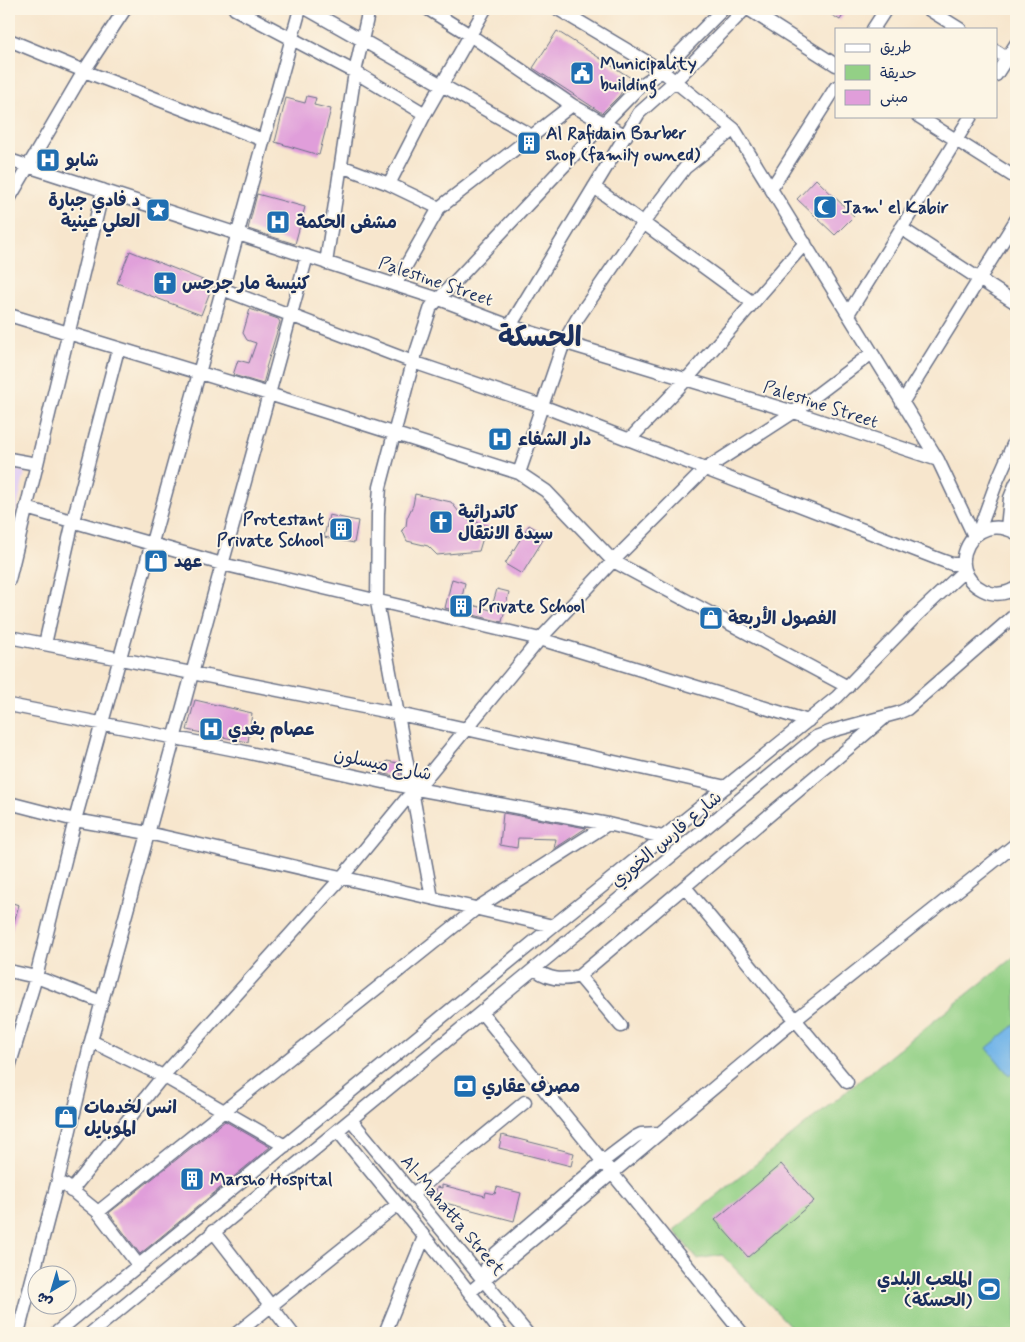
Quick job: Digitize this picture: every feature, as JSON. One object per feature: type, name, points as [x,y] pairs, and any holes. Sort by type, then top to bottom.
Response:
[{"type":"street","points":[[9,199],[84,71],[125,9]]},
{"type":"street","points":[[235,9],[355,72],[425,114]]},
{"type":"street","points":[[9,1067],[36,977],[75,820],[236,234],[300,9]]},
{"type":"street","points":[[307,9],[532,136]]},
{"type":"street","points":[[326,262],[355,72],[369,9]]},
{"type":"street","points":[[428,9],[470,35],[572,105],[626,136]]},
{"type":"street","points":[[389,184],[425,114],[485,9]]},
{"type":"street","points":[[558,9],[577,13],[662,71],[734,129],[938,460],[976,535]]},
{"type":"street","points":[[510,326],[639,113],[675,81],[746,9],[835,64]]},
{"type":"street","points":[[874,28],[886,9]]},
{"type":"street","points":[[928,9],[958,28]]},
{"type":"street","points":[[432,898],[377,602],[379,501],[383,474],[413,362],[431,307],[640,86],[662,71],[720,10]]},
{"type":"street","points":[[9,40],[263,140]]},
{"type":"street","points":[[998,72],[1016,44]]},
{"type":"street","points":[[771,188],[835,89]]},
{"type":"street","points":[[395,285],[439,208],[572,105]]},
{"type":"street","points":[[921,118],[1016,178]]},
{"type":"street","points":[[848,314],[970,118]]},
{"type":"street","points":[[519,473],[564,342],[643,223],[685,168],[734,129]]},
{"type":"street","name":"Palestine Street","points":[[9,160],[439,299],[510,326],[794,412],[938,460]]},
{"type":"street","points":[[340,166],[389,184],[439,208]]},
{"type":"street","points":[[594,187],[753,303]]},
{"type":"street","points":[[9,580],[103,190]]},
{"type":"street","points":[[902,402],[1016,220]]},
{"type":"street","points":[[901,228],[1016,303]]},
{"type":"street","points":[[629,440],[686,380],[805,243]]},
{"type":"street","points":[[18,1333],[58,1180],[91,1041],[307,256]]},
{"type":"street","points":[[222,289],[413,362],[542,406],[704,470],[941,560],[965,567]]},
{"type":"street","points":[[9,315],[519,473],[546,491],[613,561],[848,687]]},
{"type":"street","points":[[45,644],[73,521],[118,349]]},
{"type":"street","points":[[71,1190],[163,1076],[342,877],[407,798],[411,788],[425,778],[540,639],[613,561],[704,470],[794,412],[872,352]]},
{"type":"street","points":[[1016,438],[976,535],[966,547],[965,567],[976,586],[993,594],[1016,599]]},
{"type":"street","points":[[9,459],[37,464]]},
{"type":"street","points":[[976,535],[992,528],[1012,531],[1010,498],[1016,483]]},
{"type":"street","points":[[26,508],[222,564],[540,639],[808,721]]},
{"type":"street","points":[[56,1333],[553,926],[808,721],[848,687],[965,567]]},
{"type":"street","points":[[993,594],[1006,593],[1016,588]]},
{"type":"street","name":"شارع فارس الخوري","points":[[91,1333],[816,737],[834,730],[903,711],[1015,617]]},
{"type":"street","points":[[9,636],[399,714],[726,787]]},
{"type":"street","name":"شارع ميسلون","points":[[9,705],[411,788],[608,824],[663,837]]},
{"type":"street","points":[[535,969],[547,977],[567,979],[579,976],[887,716]]},
{"type":"street","points":[[9,803],[75,820],[148,833],[553,926]]},
{"type":"street","points":[[98,1212],[477,908],[608,824]]},
{"type":"street","points":[[470,1292],[795,1020],[1014,851]]},
{"type":"street","points":[[685,886],[847,1082]]},
{"type":"street","points":[[9,971],[36,977],[102,1002]]},
{"type":"street","points":[[579,976],[621,1026]]},
{"type":"street","points":[[482,1013],[742,1333]]},
{"type":"street","points":[[91,1041],[163,1076],[285,1146]]},
{"type":"street","points":[[413,1194],[525,1102]]},
{"type":"street","name":"Al-Mahatta Street","points":[[352,1120],[528,1333]]},
{"type":"street","name":"Al-Mahatta Street","points":[[338,1131],[470,1292],[501,1333]]},
{"type":"street","points":[[484,1279],[487,1267],[495,1254],[602,1162],[641,1134],[659,1133]]},
{"type":"street","points":[[58,1180],[98,1212],[139,1266]]},
{"type":"street","points":[[237,1333],[397,1205]]},
{"type":"street","points":[[213,1232],[292,1333]]},
{"type":"street","points":[[385,1333],[424,1238]]},
{"type":"shaded area","points":[[9,468],[25,472],[9,546]]},
{"type":"green space","points":[[1016,955],[1016,1333],[797,1333],[722,1255],[697,1259],[674,1230]]},
{"type":"water","points":[[1016,1024],[1016,1069],[1009,1075],[987,1048]]},
{"type":"building","points":[[822,9],[847,9],[840,20]]},
{"type":"building","name":"Municipality building","points":[[557,31],[631,78],[619,96],[602,113],[533,68]]},
{"type":"building","points":[[307,96],[316,98],[314,105],[331,109],[319,155],[275,142],[286,98],[305,103]]},
{"type":"building","name":"Jam' el Kabir","points":[[816,179],[854,216],[835,235],[797,199]]},
{"type":"building","points":[[257,194],[305,207],[295,244],[248,229]]},
{"type":"building","name":"كنيسة مار جرجس","points":[[130,251],[213,284],[201,315],[117,283]]},
{"type":"building","points":[[250,309],[278,319],[280,322],[263,384],[233,375],[238,360],[249,363],[256,343],[247,340],[243,333]]},
{"type":"building","name":"كاتدرائية سيدة الانتقال","points":[[415,494],[451,502],[463,517],[490,527],[479,551],[437,555],[428,546],[407,541],[402,530],[406,526]]},
{"type":"building","name":"Protestant Private School","points":[[329,515],[358,521],[354,543],[324,537]]},
{"type":"building","points":[[529,525],[546,535],[522,574],[505,564]]},
{"type":"building","name":"Private School","points":[[452,579],[465,583],[461,602],[491,610],[497,589],[509,592],[502,622],[445,608]]},
{"type":"building","points":[[195,700],[252,713],[248,742],[187,730]]},
{"type":"building","points":[[387,761],[398,763],[400,777],[375,772],[375,763],[387,764]]},
{"type":"building","points":[[503,813],[586,828],[554,849],[556,839],[518,838],[517,848],[500,845]]},
{"type":"building","points":[[9,902],[19,905],[11,932],[9,932]]},
{"type":"building","name":"Marsho Hospital","points":[[225,1121],[270,1147],[140,1254],[109,1213]]},
{"type":"building","points":[[502,1135],[574,1153],[571,1166],[499,1148]]},
{"type":"building","points":[[781,1164],[814,1201],[748,1257],[715,1220]]},
{"type":"building","points":[[442,1185],[485,1196],[486,1192],[495,1194],[497,1187],[521,1193],[514,1221],[434,1200],[437,1187],[442,1188]]},
{"type":"place","name":"Municipality building","points":[[582,73]]},
{"type":"place","name":"Al Rafidain Barber shop (family owned)","points":[[529,143]]},
{"type":"place","name":"شابو","points":[[48,160]]},
{"type":"place","name":"Jam' el Kabir","points":[[825,207]]},
{"type":"place","name":"د فادي جبارة العلي عينية","points":[[158,210]]},
{"type":"place","name":"مشفى الحكمة","points":[[278,222]]},
{"type":"place","name":"كنيسة مار جرجس","points":[[165,283]]},
{"type":"place","name":"دار الشفاء","points":[[500,439]]},
{"type":"place","name":"كاتدرائية سيدة الانتقال","points":[[441,522]]},
{"type":"place","name":"Protestant Private School","points":[[341,529]]},
{"type":"place","name":"عهد","points":[[156,561]]},
{"type":"place","name":"Private School","points":[[461,606]]},
{"type":"place","name":"الفصول الأربعة","points":[[711,618]]},
{"type":"place","name":"عصام بغدي","points":[[211,729]]},
{"type":"place","name":"مصرف عقاري","points":[[465,1086]]},
{"type":"place","name":"انس لخدمات الموبايل","points":[[66,1117]]},
{"type":"place","name":"Marsho Hospital","points":[[192,1179]]},
{"type":"place","name":"الملعب البلدي (الحسكة)","points":[[989,1289]]},
{"type":"district","name":"الحسكة","points":[[540,336]]}]
